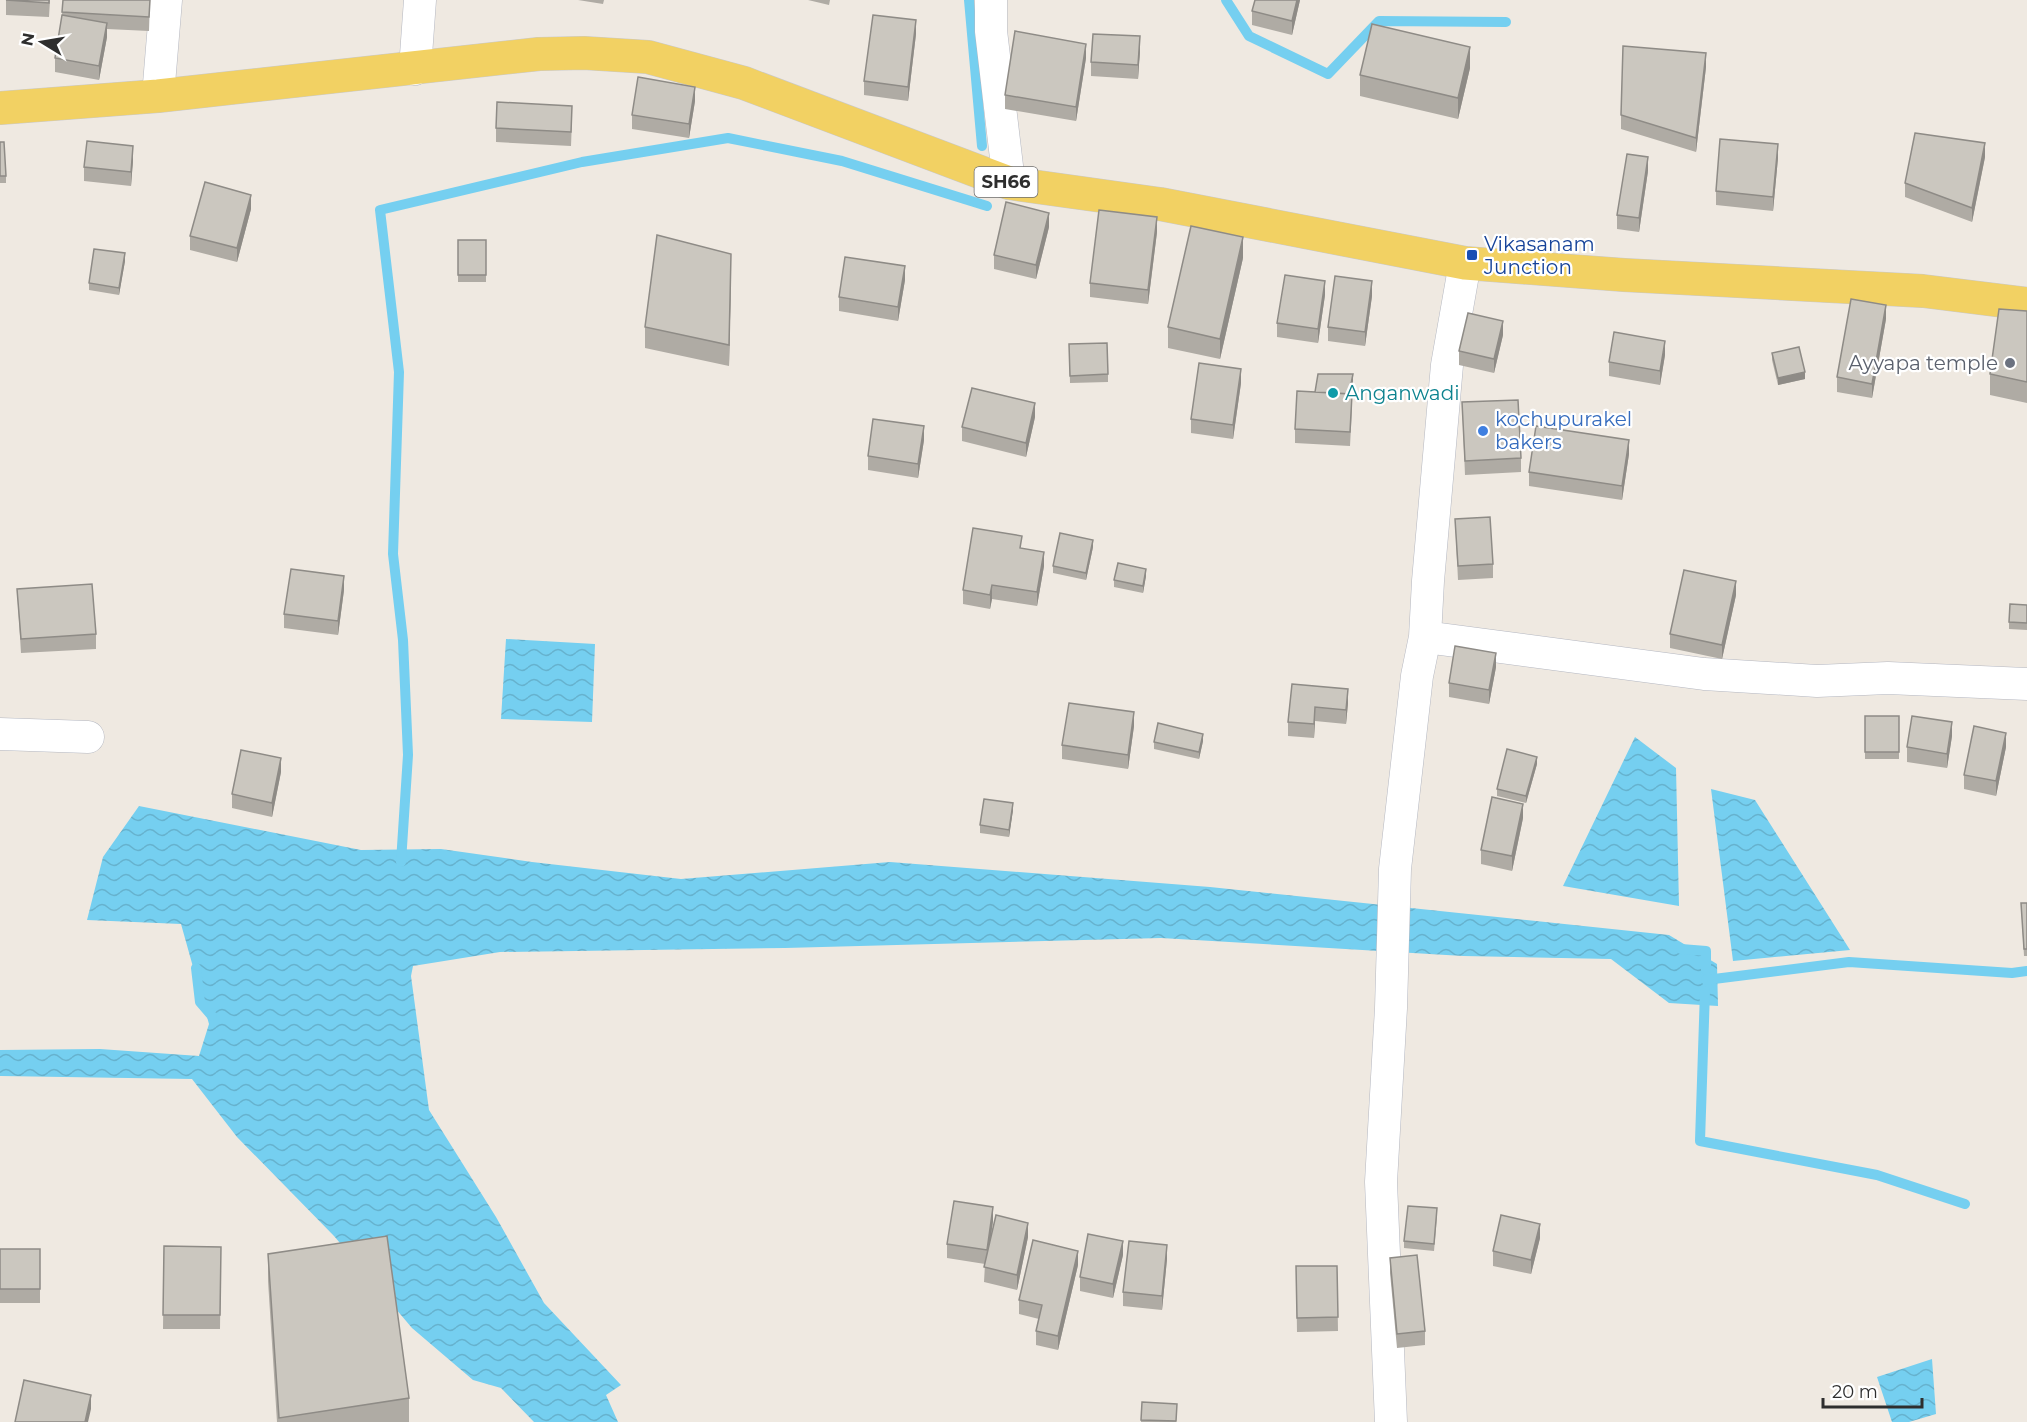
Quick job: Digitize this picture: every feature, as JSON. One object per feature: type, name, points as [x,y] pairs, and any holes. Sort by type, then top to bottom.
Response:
[{"type":"main road","name":"SH66","points":[[0,108],[158,96],[539,54],[584,53],[648,57],[744,83],[1009,183],[1160,204],[1465,263],[1923,291],[2027,304]]},
{"type":"street","points":[[158,96],[166,0]]},
{"type":"street","points":[[415,69],[420,0]]},
{"type":"street","points":[[991,0],[991,31],[1009,183]]},
{"type":"street","points":[[1391,1422],[1381,1182],[1395,869],[1418,676],[1425,637],[1447,365],[1465,263]]},
{"type":"street","points":[[1425,637],[1704,674],[1816,681],[1888,678],[2027,684]]},
{"type":"street","points":[[0,734],[88,737]]},
{"type":"water","points":[[506,639],[595,644],[592,722],[501,719]]},
{"type":"water","points":[[1635,737],[1676,768],[1679,906],[1563,886]]},
{"type":"water","points":[[1711,789],[1755,800],[1850,950],[1733,961]]},
{"type":"water","points":[[139,806],[361,850],[441,849],[681,879],[890,862],[1210,887],[1669,935],[1717,964],[1718,1006],[1669,1003],[1611,959],[1463,956],[1161,938],[785,948],[500,952],[413,966],[411,976],[429,1110],[496,1217],[544,1303],[621,1385],[606,1395],[618,1422],[534,1422],[501,1388],[473,1380],[412,1328],[334,1236],[237,1137],[192,1079],[0,1076],[0,1050],[100,1049],[199,1056],[209,1024],[181,924],[87,920],[103,857]]},
{"type":"water","points":[[1932,1359],[1936,1414],[1909,1422],[1892,1422],[1877,1377]]},
{"type":"building","points":[[6,0],[49,0],[49,3]]},
{"type":"building","points":[[63,0],[150,0],[149,17],[62,12]]},
{"type":"building","points":[[1255,0],[1297,0],[1292,21],[1252,11]]},
{"type":"building","points":[[62,15],[107,23],[99,66],[55,58]]},
{"type":"building","points":[[873,15],[916,20],[908,87],[864,81]]},
{"type":"building","points":[[1372,24],[1470,47],[1458,98],[1360,75]]},
{"type":"building","points":[[1015,31],[1086,44],[1076,107],[1005,95]]},
{"type":"building","points":[[1093,34],[1140,36],[1138,65],[1091,62]]},
{"type":"building","points":[[1623,46],[1706,53],[1696,138],[1621,115]]},
{"type":"building","points":[[638,77],[695,87],[689,124],[632,115]]},
{"type":"building","points":[[497,102],[572,106],[571,132],[496,128]]},
{"type":"building","points":[[1915,133],[1985,143],[1972,208],[1905,183]]},
{"type":"building","points":[[1720,139],[1778,144],[1773,197],[1716,191]]},
{"type":"building","points":[[87,141],[133,146],[131,172],[84,167]]},
{"type":"building","points":[[0,142],[4,142],[6,176],[0,176]]},
{"type":"building","points":[[1627,154],[1648,157],[1639,218],[1617,215]]},
{"type":"building","points":[[205,182],[251,195],[237,248],[190,236]]},
{"type":"building","points":[[1006,202],[1049,213],[1036,265],[994,255]]},
{"type":"building","points":[[1099,210],[1157,217],[1148,290],[1090,283]]},
{"type":"building","points":[[1191,226],[1243,237],[1220,339],[1168,327]]},
{"type":"building","points":[[657,235],[731,254],[729,345],[645,327]]},
{"type":"building","points":[[458,240],[486,240],[486,275],[458,275]]},
{"type":"building","points":[[94,249],[125,253],[119,288],[89,283]]},
{"type":"building","points":[[845,257],[905,266],[898,307],[839,297]]},
{"type":"building","points":[[1285,275],[1325,281],[1318,329],[1277,323]]},
{"type":"building","points":[[1335,276],[1372,281],[1365,332],[1328,327]]},
{"type":"building","points":[[1851,299],[1886,305],[1872,384],[1837,377]]},
{"type":"building","name":"Ayyapa temple","points":[[1999,309],[2027,311],[2027,382],[1990,374]]},
{"type":"building","points":[[1468,313],[1503,321],[1494,359],[1459,351]]},
{"type":"building","points":[[1614,332],[1665,341],[1660,371],[1609,362]]},
{"type":"building","points":[[1107,343],[1108,374],[1070,376],[1069,344]]},
{"type":"building","points":[[1799,347],[1805,372],[1778,378],[1772,353]]},
{"type":"building","points":[[1199,363],[1241,369],[1233,425],[1191,419]]},
{"type":"building","points":[[1318,374],[1353,374],[1349,394],[1315,392]]},
{"type":"building","points":[[972,388],[1035,403],[1026,443],[962,427]]},
{"type":"building","points":[[1297,391],[1352,394],[1350,432],[1295,429]]},
{"type":"building","points":[[1518,400],[1521,458],[1465,461],[1462,402]]},
{"type":"building","points":[[873,419],[924,426],[918,464],[868,456]]},
{"type":"building","points":[[1536,426],[1629,440],[1622,486],[1529,472]]},
{"type":"building","points":[[1490,517],[1493,564],[1458,566],[1455,519]]},
{"type":"building","points":[[973,528],[1022,536],[1020,548],[1044,552],[1037,592],[992,585],[990,595],[963,590]]},
{"type":"building","points":[[1060,533],[1093,540],[1086,573],[1053,566]]},
{"type":"building","points":[[1118,563],[1146,569],[1143,586],[1114,580]]},
{"type":"building","points":[[291,569],[344,576],[338,621],[284,614]]},
{"type":"building","points":[[1684,570],[1736,581],[1722,645],[1670,634]]},
{"type":"building","points":[[92,584],[96,634],[21,639],[17,589]]},
{"type":"building","points":[[2010,604],[2027,605],[2027,623],[2009,622]]},
{"type":"building","points":[[1455,646],[1496,653],[1489,690],[1449,683]]},
{"type":"building","points":[[1292,684],[1348,689],[1346,710],[1315,707],[1314,724],[1288,722]]},
{"type":"building","points":[[1069,703],[1134,712],[1128,755],[1062,745]]},
{"type":"building","points":[[1865,716],[1899,716],[1899,752],[1865,752]]},
{"type":"building","points":[[1912,716],[1952,722],[1947,754],[1907,747]]},
{"type":"building","points":[[1158,723],[1203,734],[1199,752],[1154,742]]},
{"type":"building","points":[[1974,726],[2006,733],[1996,781],[1964,775]]},
{"type":"building","points":[[1507,749],[1537,757],[1526,796],[1497,789]]},
{"type":"building","points":[[241,750],[281,758],[272,803],[232,794]]},
{"type":"building","points":[[1492,797],[1523,804],[1512,856],[1481,850]]},
{"type":"building","points":[[984,799],[1013,803],[1009,830],[980,825]]},
{"type":"building","points":[[2021,903],[2027,903],[2027,949],[2024,949]]},
{"type":"building","points":[[954,1201],[993,1207],[987,1250],[947,1244]]},
{"type":"building","points":[[1408,1206],[1437,1208],[1434,1244],[1404,1241]]},
{"type":"building","points":[[996,1215],[1028,1223],[1017,1275],[984,1267]]},
{"type":"building","points":[[1501,1215],[1540,1224],[1531,1260],[1493,1251]]},
{"type":"building","points":[[1088,1234],[1123,1241],[1113,1284],[1080,1277]]},
{"type":"building","points":[[387,1236],[409,1398],[279,1418],[268,1254]]},
{"type":"building","points":[[1033,1240],[1078,1251],[1058,1336],[1036,1331],[1042,1305],[1019,1300]]},
{"type":"building","points":[[1129,1241],[1167,1245],[1162,1296],[1123,1292]]},
{"type":"building","points":[[164,1246],[221,1247],[220,1315],[163,1315]]},
{"type":"building","points":[[0,1249],[40,1249],[40,1289],[0,1289]]},
{"type":"building","points":[[1417,1255],[1425,1331],[1397,1334],[1390,1258]]},
{"type":"building","points":[[1296,1266],[1337,1266],[1338,1317],[1297,1318]]},
{"type":"building","points":[[24,1380],[91,1395],[85,1422],[15,1422]]},
{"type":"building","points":[[1142,1402],[1177,1404],[1176,1421],[1141,1420]]},
{"type":"waterway","points":[[969,0],[982,146]]},
{"type":"waterway","points":[[1226,0],[1249,36],[1328,74],[1379,21],[1506,22]]},
{"type":"waterway","points":[[401,862],[408,755],[403,640],[393,554],[399,372],[380,210],[582,162],[728,138],[842,161],[987,206]]},
{"type":"waterway","points":[[1681,949],[1706,951],[1706,970]]},
{"type":"waterway","points":[[1706,980],[1849,962],[2012,973],[2027,971]]},
{"type":"waterway","points":[[196,968],[200,1002],[212,1016]]},
{"type":"waterway","points":[[1705,991],[1700,1141],[1877,1175],[1965,1204]]},
{"type":"place","name":"Vikasanam Junction","points":[[1472,255]]},
{"type":"place","name":"Ayyapa temple","points":[[2010,363]]},
{"type":"place","name":"Anganwadi","points":[[1333,393]]},
{"type":"place","name":"kochupurakel bakers","points":[[1483,431]]}]
